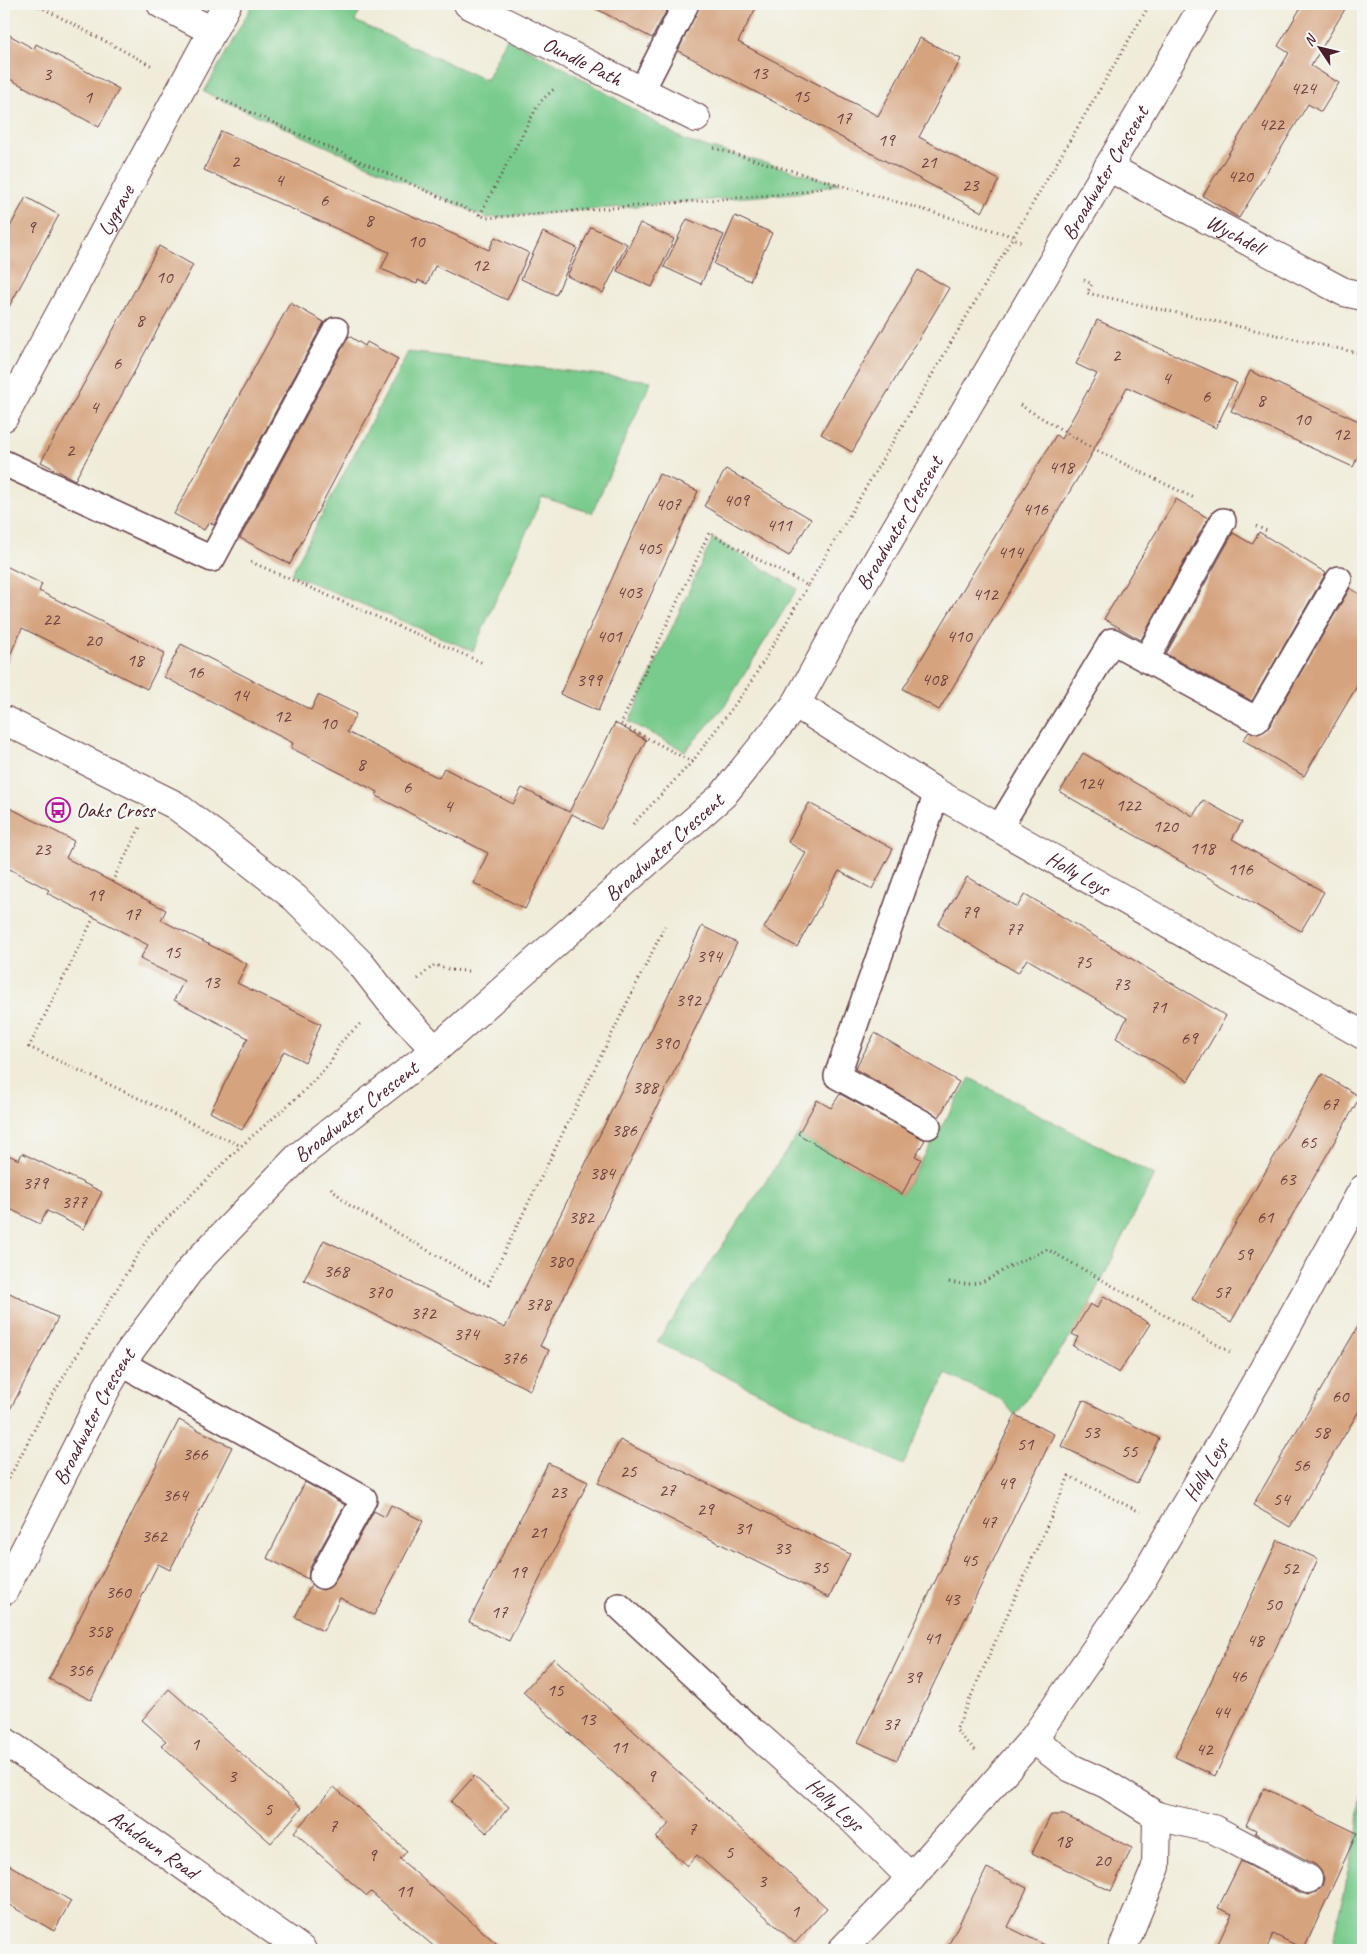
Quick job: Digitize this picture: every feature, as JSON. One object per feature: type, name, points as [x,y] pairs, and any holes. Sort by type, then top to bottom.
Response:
[{"type":"street","points":[[161,4],[212,31]]},
{"type":"street","name":"Lygrave","points":[[4,417],[227,4]]},
{"type":"street","name":"Oundle Path","points":[[468,4],[696,118]]},
{"type":"street","name":"Broadwater Crescent","points":[[4,1592],[106,1389],[121,1363],[193,1266],[292,1164],[435,1050],[723,795],[796,704],[848,610],[1204,4]]},
{"type":"street","name":"Wychdell","points":[[1108,167],[1344,292],[1363,296]]},
{"type":"street","name":"Holly Leys","points":[[796,704],[937,793],[1363,1035]]},
{"type":"street","points":[[4,720],[175,805],[295,898],[361,964],[389,1000],[435,1050]]},
{"type":"street","name":"Holly Leys","points":[[842,1950],[911,1878],[1033,1740],[1134,1594],[1263,1370],[1363,1189]]},
{"type":"street","name":"Holly Leys","points":[[756,1734],[853,1820],[911,1878]]},
{"type":"street","points":[[1033,1740],[1070,1768],[1106,1784],[1157,1816],[1213,1829],[1308,1879]]},
{"type":"street","name":"Ashdown Road","points":[[4,1741],[108,1812],[302,1950]]},
{"type":"street","points":[[1122,1950],[1156,1866],[1157,1816]]},
{"type":"lane","points":[[642,90],[686,4]]},
{"type":"lane","points":[[4,463],[212,558],[336,330]]},
{"type":"lane","points":[[1146,660],[1223,521]]},
{"type":"lane","points":[[999,828],[1112,642],[1257,720],[1339,579]]},
{"type":"lane","points":[[928,1126],[837,1076],[937,793]]},
{"type":"lane","points":[[121,1363],[364,1499],[322,1576]]},
{"type":"lane","points":[[618,1606],[756,1734]]},
{"type":"path","points":[[35,4],[184,84],[487,218],[786,194],[840,184]]},
{"type":"path","points":[[628,829],[692,762],[750,684],[1011,237],[1150,4]]},
{"type":"path","points":[[480,215],[539,103],[583,60]]},
{"type":"path","points":[[696,118],[686,141],[840,184],[1011,237],[1030,248]]},
{"type":"path","points":[[1079,277],[1092,284],[1087,293],[1363,354]]},
{"type":"path","points":[[1020,405],[1092,448],[1198,500]]},
{"type":"path","points":[[1251,524],[1269,532]]},
{"type":"path","points":[[692,762],[622,724],[709,532],[808,586]]},
{"type":"path","points":[[218,548],[483,663]]},
{"type":"path","points":[[112,882],[157,796]]},
{"type":"path","points":[[94,917],[29,1047],[241,1146]]},
{"type":"path","points":[[331,1188],[349,1204],[488,1284],[666,926]]},
{"type":"path","points":[[416,980],[434,965],[463,973],[471,970]]},
{"type":"path","points":[[4,1488],[49,1401],[149,1236],[241,1146],[302,1094],[331,1062],[341,1042],[362,1022]]},
{"type":"path","points":[[949,1282],[964,1285],[986,1282],[1011,1266],[1047,1249],[1263,1370]]},
{"type":"path","points":[[1002,1776],[956,1730],[1068,1476],[1173,1528]]},
{"type":"green space","points":[[253,4],[363,4],[355,21],[486,80],[507,38],[571,72],[686,141],[840,184],[796,193],[487,218],[204,92]]},
{"type":"green space","points":[[408,352],[651,381],[592,513],[542,497],[473,651],[291,574]]},
{"type":"green space","points":[[713,538],[797,589],[724,707],[685,751],[629,722]]},
{"type":"green space","points":[[970,1078],[1154,1175],[1090,1304],[1072,1334],[1015,1415],[1002,1400],[946,1374],[903,1465],[657,1342],[798,1134],[902,1194]]},
{"type":"green space","points":[[1363,1766],[1363,1950],[1332,1950],[1357,1833]]},
{"type":"building","points":[[587,4],[670,4],[652,38]]},
{"type":"building","points":[[700,4],[758,4],[738,42],[878,116],[920,38],[961,59],[919,137],[999,180],[982,212],[678,51]]},
{"type":"building","points":[[1303,4],[1348,4],[1311,66],[1339,83],[1321,112],[1308,104],[1239,218],[1203,196],[1289,53],[1278,46]]},
{"type":"building","points":[[4,32],[34,49],[36,44],[119,89],[99,127],[4,76]]},
{"type":"building","points":[[221,131],[489,250],[495,237],[529,253],[507,300],[435,266],[427,284],[418,280],[417,284],[381,269],[389,252],[204,170]]},
{"type":"building","points":[[26,197],[59,215],[4,316],[4,238]]},
{"type":"building","points":[[735,216],[772,233],[750,281],[714,264]]},
{"type":"building","points":[[687,219],[724,235],[701,284],[664,267]]},
{"type":"building","points":[[640,223],[674,239],[652,287],[617,271]]},
{"type":"building","points":[[591,227],[627,244],[603,293],[567,276]]},
{"type":"building","points":[[543,232],[577,248],[556,295],[521,279]]},
{"type":"building","points":[[159,246],[193,265],[75,480],[41,462]]},
{"type":"building","points":[[918,270],[949,288],[852,452],[821,434]]},
{"type":"building","points":[[290,303],[324,322],[214,525],[209,522],[204,530],[174,514]]},
{"type":"building","points":[[1097,320],[1237,383],[1216,428],[1127,387],[1091,456],[939,710],[903,689],[1056,435],[1061,439],[1097,374],[1076,364]]},
{"type":"building","points":[[349,336],[365,346],[367,342],[398,359],[290,564],[240,538]]},
{"type":"building","points":[[1250,371],[1363,423],[1363,446],[1353,467],[1231,411]]},
{"type":"building","points":[[726,469],[811,519],[789,556],[704,506]]},
{"type":"building","points":[[659,474],[698,491],[598,711],[560,694]]},
{"type":"building","points":[[1176,499],[1208,518],[1141,640],[1104,619]]},
{"type":"building","points":[[1259,532],[1326,573],[1252,701],[1166,654],[1233,533],[1252,544]]},
{"type":"building","points":[[4,565],[42,584],[39,591],[165,653],[147,689],[22,628],[4,669]]},
{"type":"building","points":[[1350,588],[1363,596],[1363,676],[1304,776],[1243,740],[1249,732],[1258,734],[1269,727]]},
{"type":"building","points":[[181,644],[311,710],[318,695],[356,714],[347,732],[439,778],[444,768],[513,804],[522,788],[569,812],[615,723],[646,740],[601,829],[572,814],[525,909],[474,883],[488,853],[376,796],[378,792],[291,748],[293,743],[164,677]]},
{"type":"building","points":[[1083,753],[1193,816],[1203,800],[1242,822],[1232,839],[1324,892],[1301,931],[1060,792]]},
{"type":"building","points":[[809,803],[893,849],[872,889],[839,871],[797,947],[764,928],[806,853],[788,842]]},
{"type":"building","points":[[4,805],[74,841],[66,858],[166,910],[161,920],[247,964],[237,983],[321,1024],[305,1062],[284,1051],[242,1130],[210,1112],[248,1038],[174,1000],[184,981],[140,959],[148,945],[47,893],[49,890],[4,866]]},
{"type":"building","points":[[967,877],[1017,907],[1025,894],[1226,1016],[1188,1081],[1116,1038],[1127,1018],[1027,959],[1018,973],[938,925]]},
{"type":"building","points":[[702,926],[737,943],[540,1346],[549,1350],[530,1390],[304,1280],[324,1240],[505,1328]]},
{"type":"building","points":[[875,1033],[959,1082],[939,1117],[855,1069]]},
{"type":"building","points":[[1322,1074],[1360,1097],[1231,1322],[1192,1299]]},
{"type":"building","points":[[840,1094],[925,1140],[915,1156],[921,1159],[902,1194],[798,1134],[817,1100],[831,1108]]},
{"type":"building","points":[[4,1153],[19,1160],[22,1153],[102,1192],[84,1229],[47,1211],[40,1224],[4,1206]]},
{"type":"building","points":[[4,1290],[58,1318],[4,1421]]},
{"type":"building","points":[[1104,1296],[1150,1324],[1119,1373],[1073,1346],[1078,1337],[1072,1334],[1090,1304],[1097,1308]]},
{"type":"building","points":[[1363,1318],[1363,1404],[1290,1527],[1253,1505]]},
{"type":"building","points":[[1083,1400],[1159,1438],[1137,1483],[1061,1446]]},
{"type":"building","points":[[1015,1415],[1054,1434],[897,1760],[858,1742]]},
{"type":"building","points":[[179,1420],[232,1447],[170,1570],[158,1564],[91,1700],[49,1679]]},
{"type":"building","points":[[620,1440],[850,1554],[829,1598],[598,1483]]},
{"type":"building","points":[[548,1463],[588,1482],[509,1641],[469,1622]]},
{"type":"building","points":[[305,1482],[345,1505],[309,1569],[308,1579],[267,1558]]},
{"type":"building","points":[[391,1505],[423,1521],[374,1615],[340,1598],[323,1631],[295,1617],[311,1585],[323,1590],[334,1583],[374,1511],[385,1517]]},
{"type":"building","points":[[1278,1540],[1318,1559],[1215,1776],[1175,1757]]},
{"type":"building","points":[[554,1658],[827,1908],[795,1943],[697,1855],[687,1866],[656,1838],[670,1823],[523,1692]]},
{"type":"building","points":[[169,1689],[302,1808],[271,1843],[161,1745],[166,1741],[142,1720]]},
{"type":"building","points":[[474,1776],[509,1807],[487,1833],[451,1802]]},
{"type":"building","points":[[334,1787],[407,1851],[400,1859],[504,1950],[438,1950],[371,1892],[367,1896],[294,1832]]},
{"type":"building","points":[[1264,1788],[1357,1833],[1304,1949],[1273,1934],[1266,1950],[1215,1950],[1232,1914],[1218,1908],[1241,1861],[1301,1893],[1309,1895],[1316,1892],[1322,1886],[1324,1878],[1316,1865],[1255,1833],[1256,1830],[1246,1825]]},
{"type":"building","points":[[1051,1815],[1064,1815],[1132,1848],[1111,1891],[1032,1853]]},
{"type":"building","points":[[4,1862],[71,1901],[54,1931],[4,1902]]},
{"type":"building","points":[[987,1868],[1027,1888],[1008,1927],[1055,1950],[946,1950]]},
{"type":"place","name":"Oaks Cross","points":[[58,810]]}]
